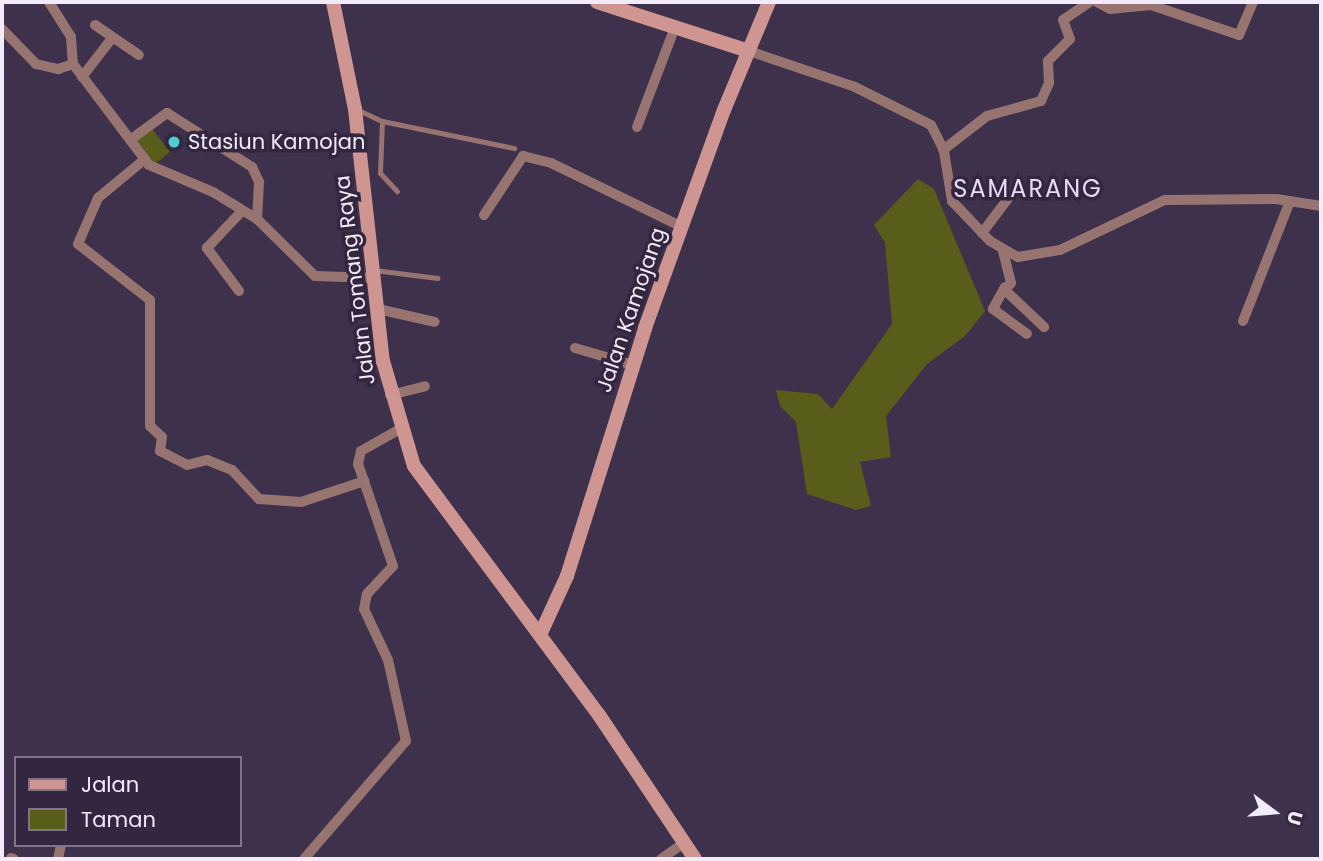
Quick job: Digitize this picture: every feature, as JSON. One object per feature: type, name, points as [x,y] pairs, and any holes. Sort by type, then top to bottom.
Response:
[{"type":"main road","name":"Jalan Tomang Raya","points":[[333,2],[355,111],[390,395],[400,429],[425,487],[540,635],[695,859]]},
{"type":"main road","points":[[597,2],[746,50]]},
{"type":"main road","name":"Jalan Kamojang","points":[[540,635],[567,576],[633,365],[746,50],[769,2]]},
{"type":"street","points":[[50,2],[71,37],[72,64],[145,159],[257,219],[315,276],[375,274]]},
{"type":"street","points":[[943,150],[987,116],[1041,102],[1049,83],[1048,61],[1070,39],[1062,22],[1090,2]]},
{"type":"street","points":[[1097,2],[1110,9],[1151,5],[1239,35],[1253,2]]},
{"type":"street","points":[[95,25],[139,55]]},
{"type":"street","points":[[637,127],[675,27]]},
{"type":"street","points":[[2,29],[36,64],[58,69],[72,64]]},
{"type":"street","points":[[82,77],[112,38]]},
{"type":"street","points":[[746,50],[845,83],[917,117],[935,130],[943,150],[950,198],[982,233],[1003,251],[1027,257],[1060,250],[1165,200],[1290,201],[1321,206]]},
{"type":"street","points":[[130,140],[167,113],[252,167],[259,182],[257,219]]},
{"type":"street","points":[[484,215],[523,156],[551,163],[682,227]]},
{"type":"street","points":[[145,159],[97,198],[78,244],[150,300],[150,426],[162,437],[160,451],[187,465],[207,460],[232,470],[259,499],[301,502],[365,481]]},
{"type":"street","points":[[982,233],[1013,192]]},
{"type":"street","points":[[1243,321],[1290,201]]},
{"type":"street","points":[[239,291],[207,248],[241,212]]},
{"type":"street","points":[[1003,251],[1011,283],[993,309],[1027,334]]},
{"type":"street","points":[[1005,288],[1044,327]]},
{"type":"street","points":[[378,309],[435,322]]},
{"type":"street","points":[[575,348],[633,365]]},
{"type":"street","points":[[390,395],[425,386]]},
{"type":"street","points":[[304,859],[407,741],[388,660],[363,605],[393,566],[365,481],[361,451],[400,429]]},
{"type":"street","points":[[661,859],[684,843]]},
{"type":"lane","points":[[355,111],[381,120],[514,148]]},
{"type":"lane","points":[[381,120],[380,173],[397,191]]},
{"type":"lane","points":[[375,274],[438,278]]},
{"type":"green space","points":[[150,126],[170,152],[155,164],[135,138]]},
{"type":"green space","points":[[918,179],[934,189],[985,311],[965,336],[927,364],[886,416],[891,457],[860,462],[871,506],[856,510],[807,494],[796,422],[780,406],[776,390],[818,394],[832,409],[892,324],[885,243],[874,225]]},
{"type":"place","name":"Stasiun Kamojan","points":[[174,142]]},
{"type":"district","name":"SAMARANG","points":[[1028,189]]}]
